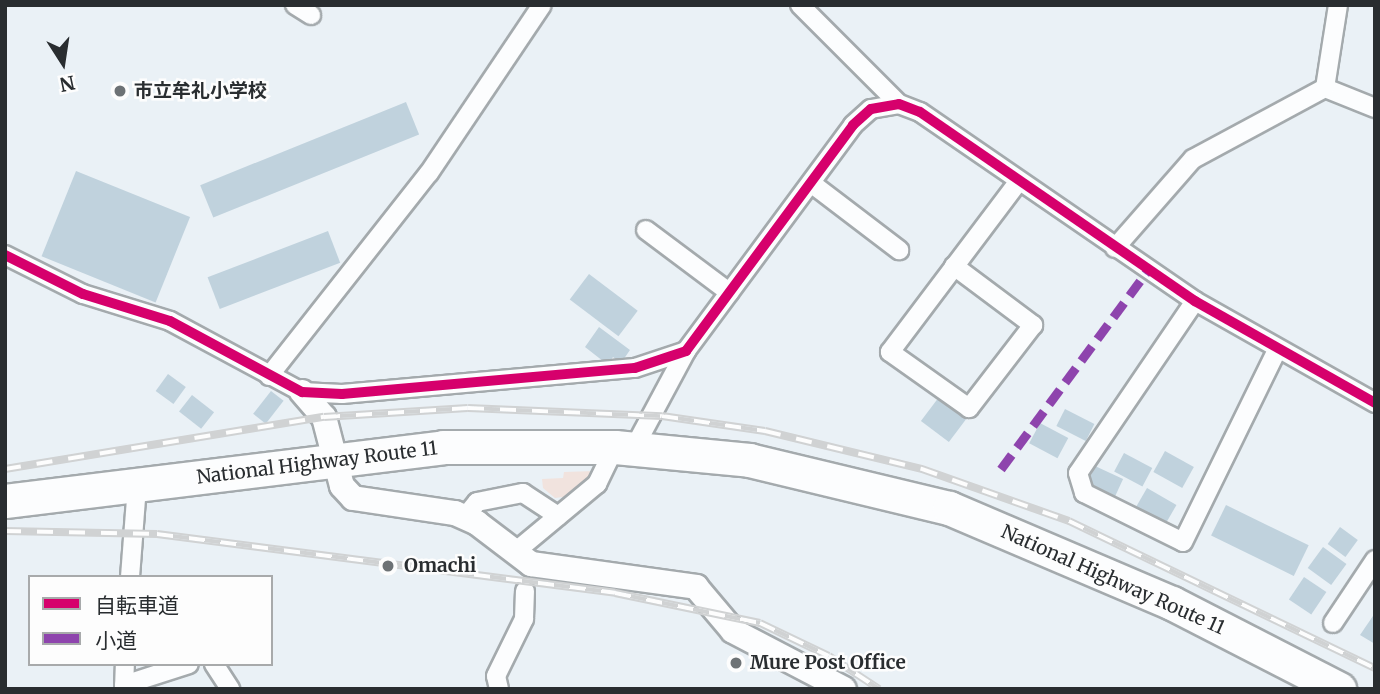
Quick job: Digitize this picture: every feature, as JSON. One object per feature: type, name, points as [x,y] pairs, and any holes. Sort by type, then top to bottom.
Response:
[{"type":"highway","name":"National Highway Route 11","points":[[5,501],[137,487],[333,458],[443,447],[624,447],[749,460],[949,508],[1172,603],[1339,689]]},
{"type":"street","points":[[295,5],[312,15]]},
{"type":"street","points":[[268,376],[429,173],[542,5]]},
{"type":"street","points":[[800,5],[900,103],[920,112],[1195,301],[1277,351],[1375,402]]},
{"type":"street","points":[[1325,88],[1338,5]]},
{"type":"street","points":[[1115,248],[1193,159],[1325,88],[1374,104]]},
{"type":"street","points":[[514,552],[597,484],[686,351],[853,125],[871,110],[900,103]]},
{"type":"street","points":[[954,266],[1033,325],[969,408],[890,352],[954,266],[1019,181]]},
{"type":"street","points":[[811,183],[899,250]]},
{"type":"street","points":[[646,230],[729,292]]},
{"type":"street","points":[[5,254],[83,294],[170,321],[302,392],[342,394],[635,368],[686,351]]},
{"type":"street","points":[[1195,301],[1078,473],[1084,493],[1183,542],[1277,351]]},
{"type":"street","points":[[302,392],[324,417],[342,486],[353,498],[440,509],[465,517],[531,564],[696,587],[733,631],[844,689]]},
{"type":"street","points":[[130,575],[137,487]]},
{"type":"street","points":[[465,517],[477,502],[523,493],[558,516]]},
{"type":"street","points":[[1333,623],[1375,560]]},
{"type":"street","points":[[499,689],[496,676],[524,619],[525,591]]},
{"type":"street","points":[[125,666],[124,687],[183,666]]},
{"type":"street","points":[[215,666],[230,689]]},
{"type":"shaded area","points":[[594,471],[570,496],[555,498],[543,488],[542,479],[563,478],[564,472]]},
{"type":"building","points":[[406,102],[419,134],[213,218],[200,185]]},
{"type":"building","points":[[76,171],[190,217],[156,302],[42,256]]},
{"type":"building","points":[[328,231],[340,263],[220,309],[208,277]]},
{"type":"building","points":[[589,274],[638,311],[618,336],[570,300]]},
{"type":"building","points":[[599,327],[630,350],[621,363],[613,357],[608,365],[585,347]]},
{"type":"building","points":[[168,374],[186,387],[173,404],[156,391]]},
{"type":"building","points":[[271,391],[284,401],[266,424],[253,414]]},
{"type":"building","points":[[192,395],[214,412],[201,429],[179,412]]},
{"type":"building","points":[[939,397],[967,418],[949,442],[921,421]]},
{"type":"building","points":[[1065,409],[1094,424],[1086,441],[1056,426]]},
{"type":"building","points":[[1040,423],[1068,438],[1057,458],[1029,443]]},
{"type":"building","points":[[1165,451],[1194,467],[1182,488],[1153,472]]},
{"type":"building","points":[[1124,453],[1152,468],[1142,487],[1114,472]]},
{"type":"building","points":[[1095,466],[1123,479],[1115,497],[1087,484]]},
{"type":"building","points":[[1147,488],[1176,505],[1163,528],[1134,511]]},
{"type":"building","points":[[1226,505],[1309,545],[1294,576],[1211,536]]},
{"type":"building","points":[[1340,527],[1358,540],[1345,557],[1328,544]]},
{"type":"building","points":[[1323,547],[1346,564],[1331,585],[1308,568]]},
{"type":"building","points":[[1304,577],[1326,592],[1311,614],[1289,599]]},
{"type":"building","points":[[1375,613],[1375,644],[1360,635]]},
{"type":"railway","points":[[5,469],[324,417],[468,408],[662,416],[765,431],[922,469],[1069,521],[1375,668]]},
{"type":"railway","points":[[5,531],[157,534],[615,593],[760,623],[829,656],[879,689]]},
{"type":"marked path","points":[[1001,469],[1148,270]]},
{"type":"cycle path","points":[[5,255],[83,294],[170,321],[302,392],[342,394],[635,368],[686,351],[853,125],[871,109],[899,104],[920,112],[1195,301],[1375,403]]},
{"type":"place","name":"市立牟礼小学校","points":[[120,91]]},
{"type":"place","name":"Omachi","points":[[388,566]]},
{"type":"place","name":"Mure Post Office","points":[[736,663]]}]
